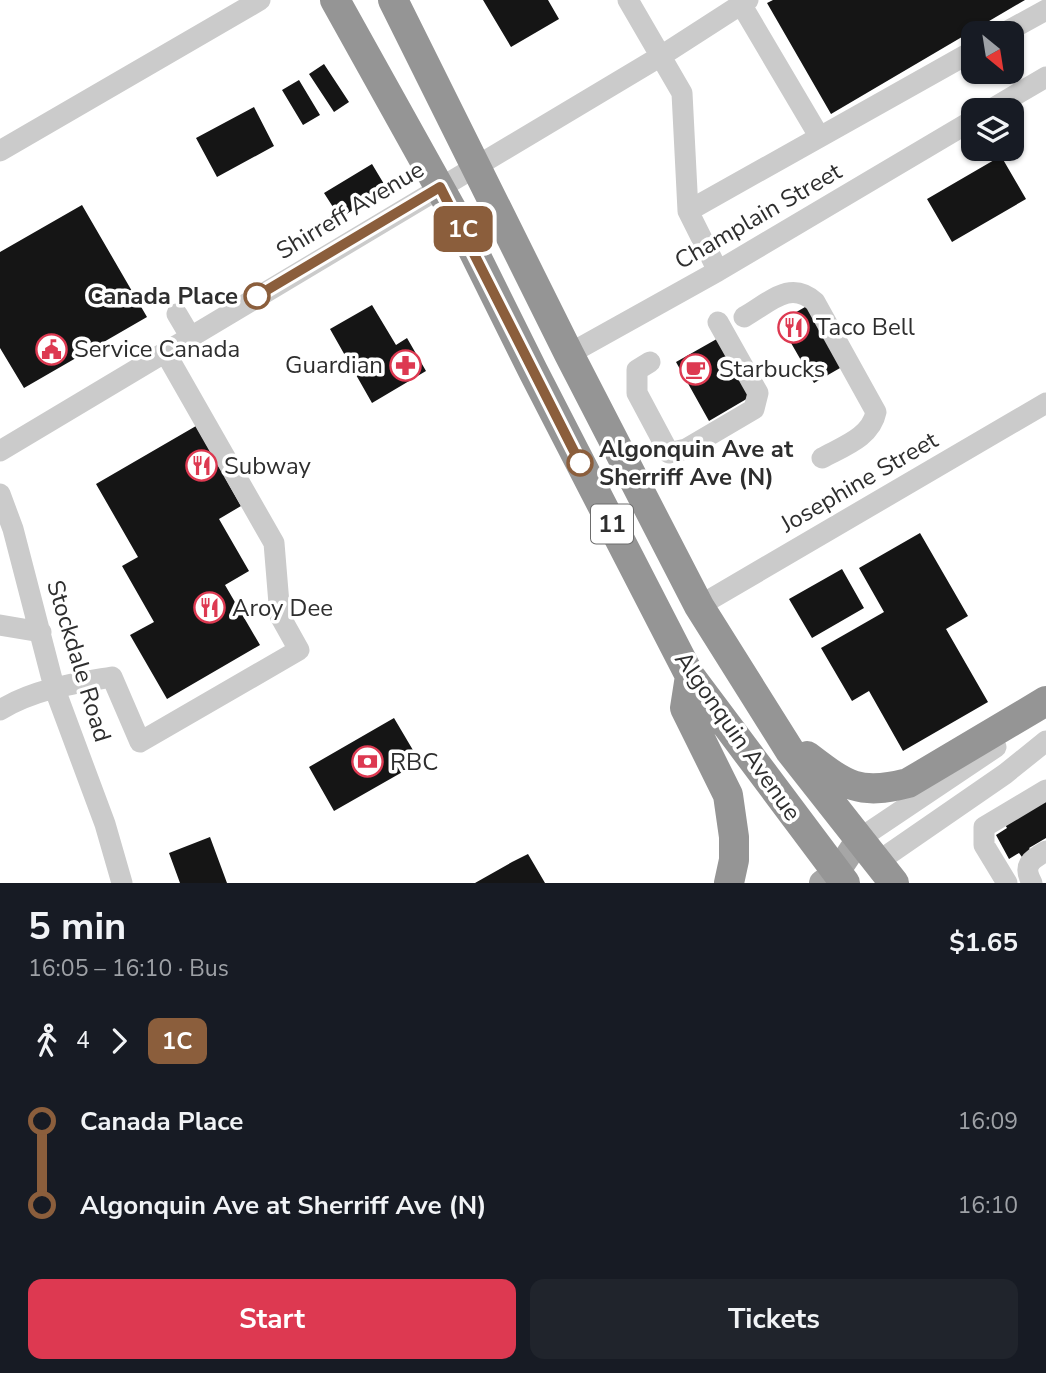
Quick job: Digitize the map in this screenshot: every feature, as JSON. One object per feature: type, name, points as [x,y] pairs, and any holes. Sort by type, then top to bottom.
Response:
[{"type":"highway","name":"Algonquin Avenue","points":[[335,0],[440,187],[690,676],[834,879]]},
{"type":"highway","name":"Algonquin Avenue","points":[[393,0],[569,354],[699,606],[790,751],[859,839]]},
{"type":"highway","points":[[690,676],[685,708],[727,795],[734,837],[734,860],[729,883]]},
{"type":"highway","points":[[790,751],[808,756],[835,778],[849,784],[888,788],[908,783],[1046,701]]},
{"type":"highway","name":"11","points":[[859,839],[885,873]]},
{"type":"main road","points":[[834,879],[859,839]]},
{"type":"main road","points":[[834,879],[885,873]]},
{"type":"street","points":[[0,151],[260,0]]},
{"type":"street","points":[[628,0],[682,93],[688,211],[718,271]]},
{"type":"street","points":[[745,2],[819,136]]},
{"type":"street","name":"Shirreff Avenue","points":[[0,451],[661,56],[745,2]]},
{"type":"street","points":[[1024,22],[1046,10]]},
{"type":"street","points":[[688,211],[961,58]]},
{"type":"street","points":[[1010,98],[1046,77]]},
{"type":"street","name":"Champlain Street","points":[[569,354],[718,271],[961,127]]},
{"type":"street","points":[[744,317],[791,290],[804,292],[815,302],[822,314],[876,412],[873,425],[861,436],[822,458]]},
{"type":"street","points":[[177,314],[190,337]]},
{"type":"street","points":[[650,362],[637,369],[637,393],[669,453],[686,449],[754,409],[758,393],[718,322]]},
{"type":"street","points":[[0,710],[17,700],[54,687],[111,677],[140,742],[299,650],[280,617],[274,543],[165,352]]},
{"type":"street","name":"Josephine Street","points":[[699,606],[1046,403]]},
{"type":"street","name":"Stockdale Road","points":[[0,494],[13,528],[54,687],[105,824],[122,883]]},
{"type":"street","points":[[0,625],[41,632]]},
{"type":"street","points":[[859,839],[1033,723],[1046,707]]},
{"type":"street","points":[[885,873],[1046,741]]},
{"type":"street","points":[[1007,883],[985,845],[982,832],[984,827],[1046,789]]},
{"type":"street","points":[[1032,883],[1027,875],[1030,860],[1046,851]]},
{"type":"building","points":[[483,0],[548,0],[559,19],[511,47]]},
{"type":"building","points":[[773,0],[1025,0],[989,21],[961,21],[961,38],[831,114],[767,3]]},
{"type":"building","points":[[324,64],[349,102],[334,112],[309,74]]},
{"type":"building","points":[[299,80],[320,115],[303,125],[282,90]]},
{"type":"building","points":[[254,107],[274,146],[217,177],[196,138]]},
{"type":"building","points":[[992,161],[1004,161],[1026,199],[952,242],[927,199]]},
{"type":"building","points":[[372,164],[387,189],[340,218],[324,193]]},
{"type":"building","name":"Canada Place","points":[[82,205],[147,317],[24,388],[0,348],[0,252]]},
{"type":"building","points":[[812,303],[847,364],[814,383],[779,322]]},
{"type":"building","points":[[372,305],[396,345],[407,338],[426,371],[372,403],[330,329]]},
{"type":"building","points":[[722,336],[755,394],[709,421],[676,362]]},
{"type":"building","points":[[196,426],[241,506],[219,519],[249,571],[225,585],[260,645],[167,699],[130,635],[154,622],[122,566],[138,557],[96,484]]},
{"type":"building","points":[[920,533],[968,616],[946,629],[988,702],[903,751],[869,691],[852,701],[821,648],[884,612],[859,568]]},
{"type":"building","points":[[842,569],[864,608],[812,638],[789,599]]},
{"type":"building","points":[[394,718],[420,762],[334,811],[309,767]]},
{"type":"building","points":[[1046,799],[1046,838],[1029,848],[1032,852],[1022,857],[1019,853],[1009,859],[996,835],[1007,828],[1003,821]]},
{"type":"building","points":[[210,837],[227,883],[180,883],[169,853]]},
{"type":"building","points":[[528,854],[545,883],[475,883],[512,862]]},
{"type":"bus line","name":"1C","points":[[257,296],[440,187],[580,463]]},
{"type":"place","name":"Canada Place","points":[[257,296]]},
{"type":"place","name":"Taco Bell","points":[[793,327]]},
{"type":"place","name":"Service Canada","points":[[51,349]]},
{"type":"place","name":"Guardian","points":[[406,365]]},
{"type":"place","name":"Starbucks","points":[[696,369]]},
{"type":"place","name":"Algonquin Ave at Sherriff Ave (N)","points":[[580,463]]},
{"type":"place","name":"Subway","points":[[201,466]]},
{"type":"place","name":"Aroy Dee","points":[[209,608]]},
{"type":"place","name":"RBC","points":[[367,762]]}]
